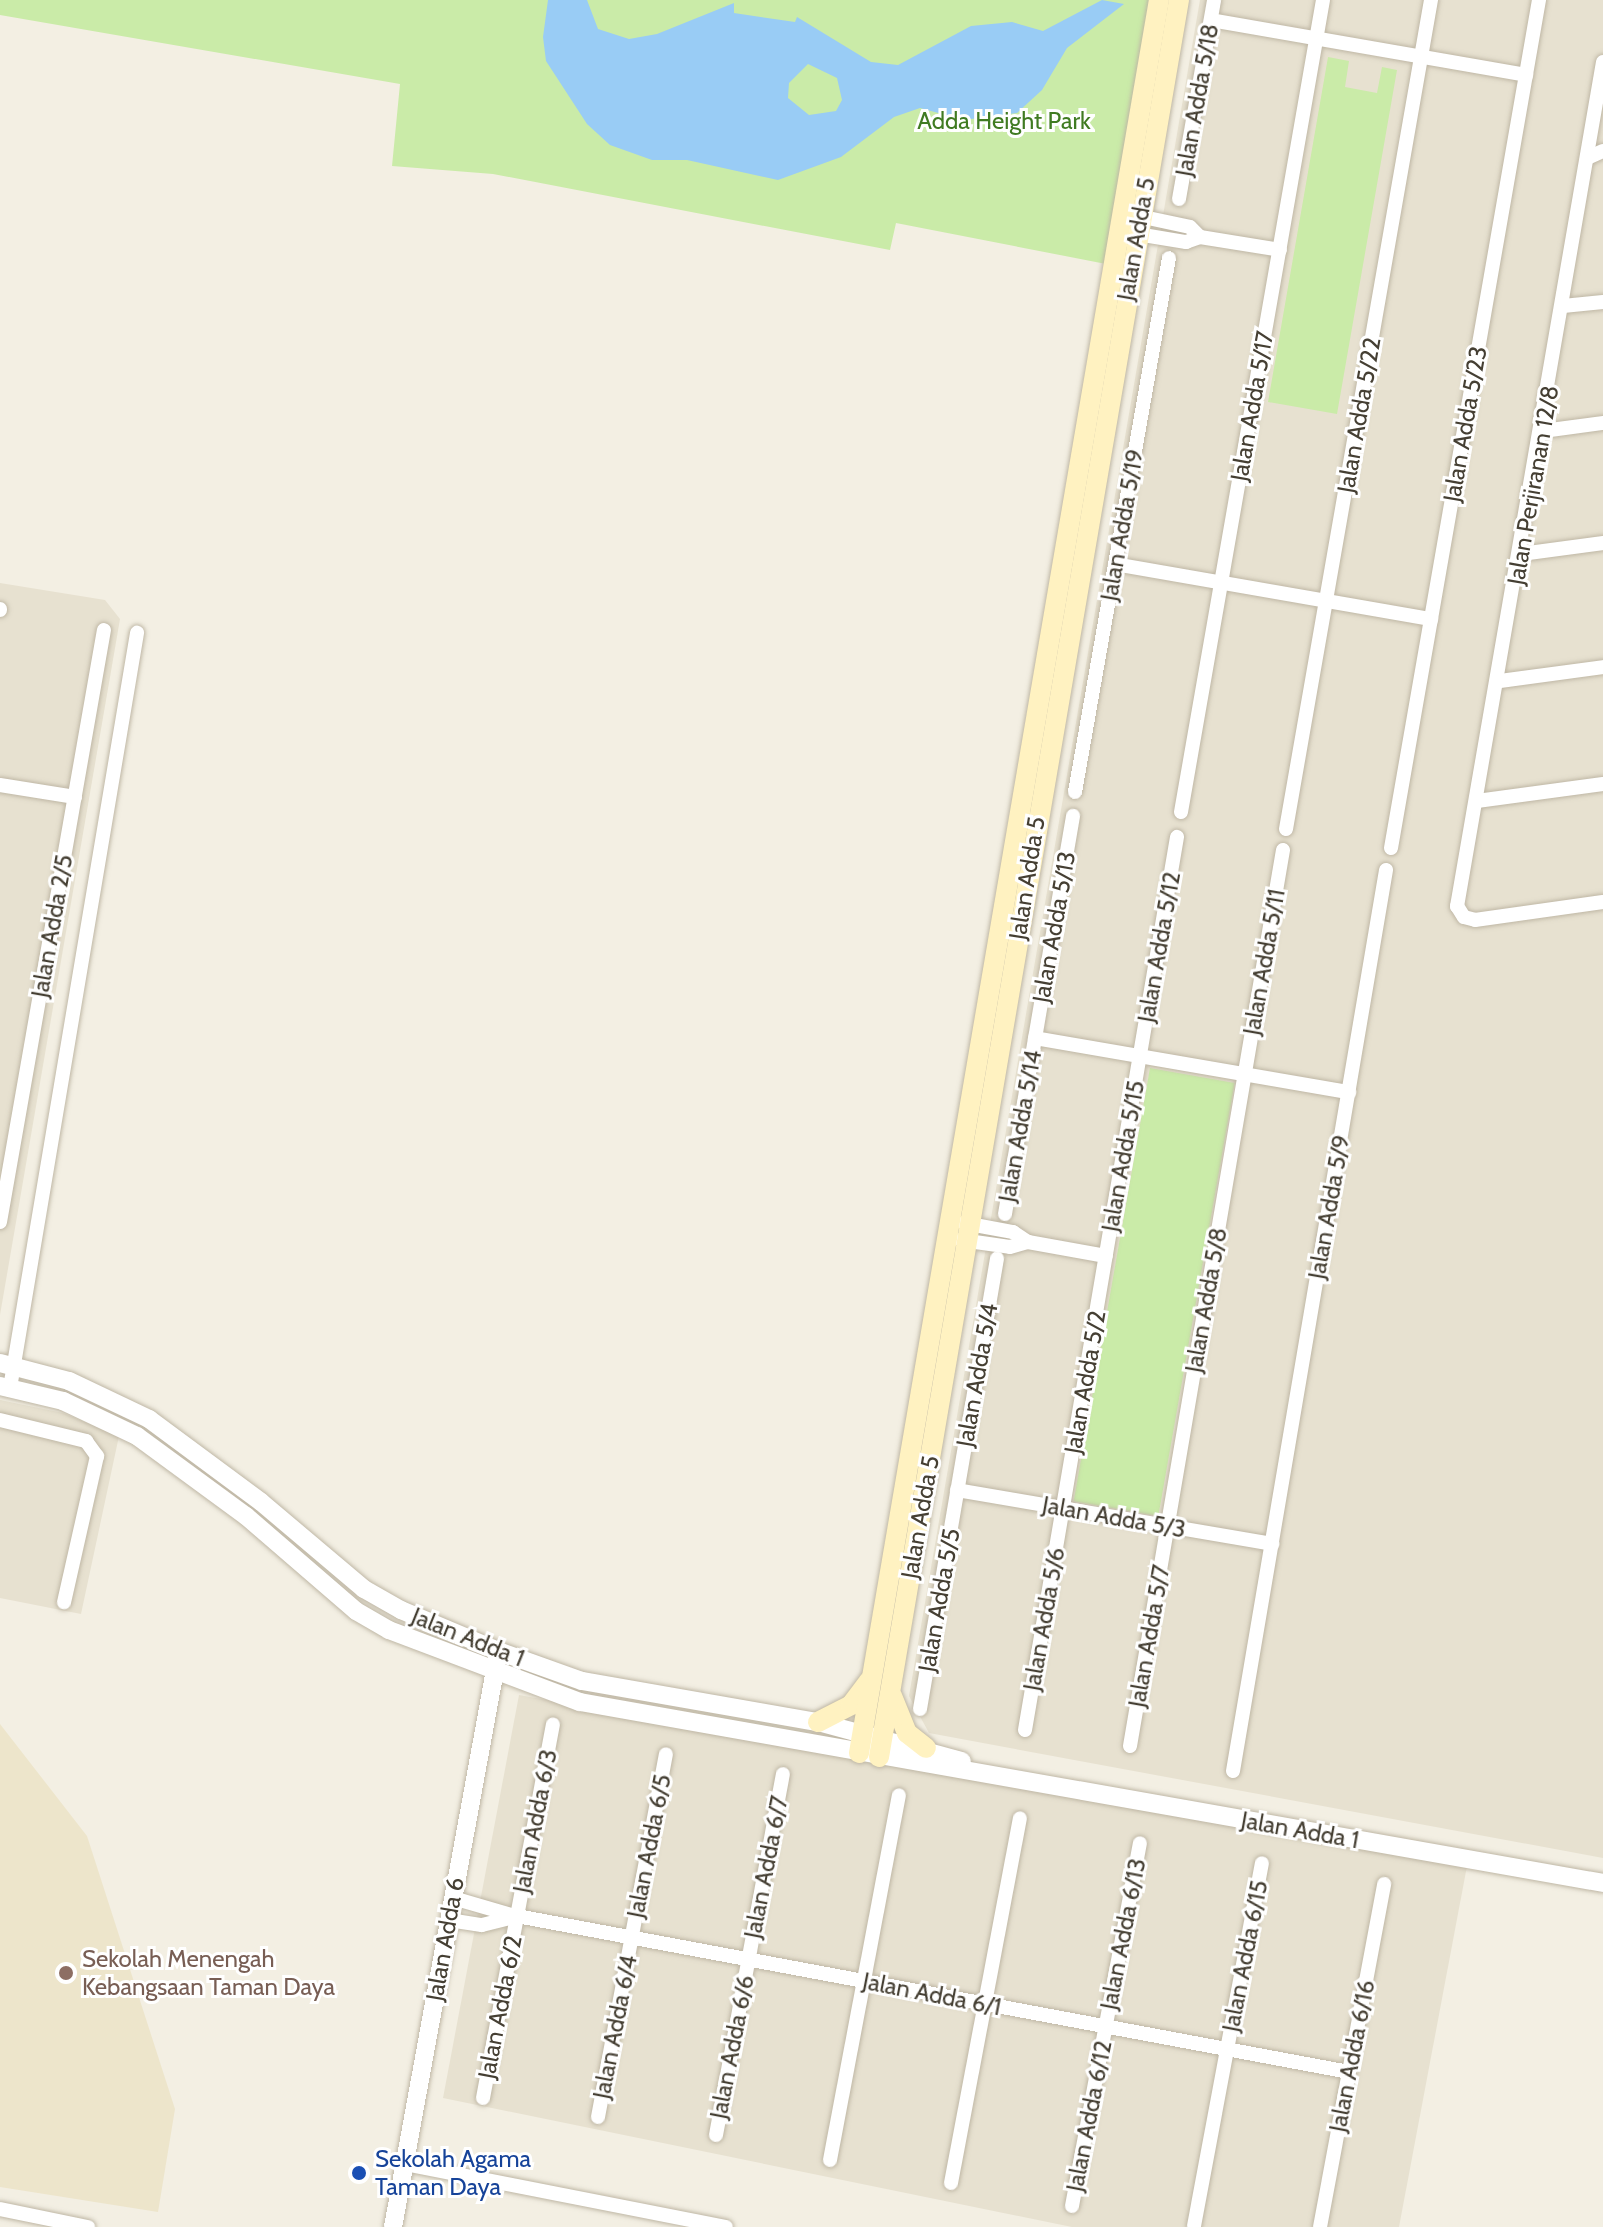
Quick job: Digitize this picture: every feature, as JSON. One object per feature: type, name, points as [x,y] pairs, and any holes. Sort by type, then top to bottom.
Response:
[{"type":"main road","name":"Jalan Adda 5","points":[[871,1745],[891,1688],[960,1231],[1129,223],[1159,0]]},
{"type":"main road","name":"Jalan Adda 5","points":[[1129,223],[1179,0]]},
{"type":"main road","name":"Jalan Adda 5","points":[[871,1745],[871,1678],[960,1231]]},
{"type":"main road","points":[[818,1722],[851,1705],[871,1678]]},
{"type":"main road","points":[[891,1688],[907,1733],[926,1748]]},
{"type":"street","name":"Jalan Adda 5/18","points":[[1179,199],[1214,0]]},
{"type":"street","name":"Jalan Adda 5/17","points":[[1181,812],[1323,0]]},
{"type":"street","name":"Jalan Adda 5/22","points":[[1286,829],[1431,0]]},
{"type":"street","name":"Jalan Adda 5/23","points":[[1391,848],[1539,0]]},
{"type":"street","points":[[1211,20],[1526,75]]},
{"type":"street","name":"Jalan Perjiranan 12/8","points":[[1603,62],[1500,681],[1457,906],[1464,917],[1475,920],[1603,902]]},
{"type":"street","points":[[1587,158],[1603,151]]},
{"type":"street","points":[[1129,223],[1190,227],[1200,237],[1280,250]]},
{"type":"street","name":"Jalan Adda 5/19","points":[[1075,792],[1169,258]]},
{"type":"street","points":[[1563,306],[1603,302]]},
{"type":"street","points":[[1543,431],[1603,423]]},
{"type":"street","points":[[1521,554],[1603,543]]},
{"type":"street","points":[[1115,564],[1431,619]]},
{"type":"street","name":"Jalan Adda 2/5","points":[[0,1222],[104,630]]},
{"type":"street","points":[[5,1387],[137,633]]},
{"type":"street","points":[[1500,681],[1603,667]]},
{"type":"street","points":[[1477,801],[1603,784]]},
{"type":"street","points":[[0,785],[75,797]]},
{"type":"street","name":"Jalan Adda 5/13","points":[[1035,1038],[1073,816]]},
{"type":"street","name":"Jalan Adda 5/12","points":[[1140,1056],[1177,837]]},
{"type":"street","name":"Jalan Adda 5/11","points":[[1245,1074],[1283,850]]},
{"type":"street","name":"Jalan Adda 5/9","points":[[1272,1544],[1386,870]]},
{"type":"street","points":[[1035,1038],[1349,1092]]},
{"type":"street","name":"Jalan Adda 5/14","points":[[1005,1214],[1035,1038]]},
{"type":"street","name":"Jalan Adda 5/15","points":[[1106,1256],[1140,1056]]},
{"type":"street","name":"Jalan Adda 5/8","points":[[1168,1526],[1245,1074]]},
{"type":"street","points":[[960,1231],[1013,1232],[1028,1242],[1106,1256]]},
{"type":"street","name":"Jalan Adda 5/2","points":[[1063,1508],[1106,1256]]},
{"type":"street","name":"Jalan Adda 5/4","points":[[957,1490],[997,1259]]},
{"type":"street","name":"Jalan Adda 1","points":[[7,1364],[69,1381],[149,1419],[261,1502],[364,1589],[401,1610],[498,1651],[582,1681],[818,1722],[871,1745],[926,1748],[998,1774]]},
{"type":"street","name":"Jalan Adda 1","points":[[5,1387],[63,1401],[137,1436],[246,1516],[356,1611],[389,1630],[580,1702],[871,1745],[998,1774],[1603,1883]]},
{"type":"street","points":[[1,1425],[92,1446],[97,1456],[64,1602]]},
{"type":"street","name":"Jalan Adda 5/3","points":[[957,1490],[1272,1544]]},
{"type":"street","name":"Jalan Adda 5/5","points":[[920,1709],[957,1490]]},
{"type":"street","name":"Jalan Adda 5/6","points":[[1025,1730],[1063,1508]]},
{"type":"street","name":"Jalan Adda 5/7","points":[[1130,1746],[1168,1526]]},
{"type":"street","points":[[1233,1771],[1272,1544]]},
{"type":"street","name":"Jalan Adda 6","points":[[393,2227],[498,1651]]},
{"type":"street","name":"Jalan Adda 6/3","points":[[516,1916],[553,1725]]},
{"type":"street","name":"Jalan Adda 6/5","points":[[632,1937],[666,1754]]},
{"type":"street","name":"Jalan Adda 6/7","points":[[748,1959],[783,1774]]},
{"type":"street","points":[[830,2160],[899,1795]]},
{"type":"street","points":[[951,2183],[1020,1818]]},
{"type":"street","name":"Jalan Adda 6/13","points":[[1106,2026],[1140,1843]]},
{"type":"street","name":"Jalan Adda 6/15","points":[[1194,2226],[1262,1863]]},
{"type":"street","name":"Jalan Adda 6/16","points":[[1320,2227],[1384,1884]]},
{"type":"street","name":"Jalan Adda 6/1","points":[[453,1898],[516,1916],[1349,2072]]},
{"type":"street","points":[[449,1920],[482,1925],[516,1916]]},
{"type":"street","name":"Jalan Adda 6/2","points":[[483,2098],[516,1916]]},
{"type":"street","name":"Jalan Adda 6/4","points":[[598,2117],[632,1937]]},
{"type":"street","name":"Jalan Adda 6/6","points":[[716,2135],[748,1959]]},
{"type":"street","name":"Jalan Adda 6/12","points":[[1072,2206],[1106,2026]]},
{"type":"street","points":[[405,2164],[726,2227]]},
{"type":"street","points":[[0,2209],[33,2221],[88,2227]]},
{"type":"shaded area","points":[[1200,0],[1603,0],[1603,1858],[929,1733],[909,1696]]},
{"type":"shaded area","points":[[0,583],[105,600],[120,619],[0,1315]]},
{"type":"shaded area","points":[[0,1400],[63,1413],[119,1436],[81,1614],[0,1598]]},
{"type":"shaded area","points":[[519,1695],[1467,1866],[1399,2227],[1072,2227],[443,2098]]},
{"type":"shaded area","name":"Sekolah Menengah Kebangsaan Taman Daya","points":[[0,1724],[87,1836],[175,2109],[158,2212],[0,2187]]},
{"type":"green space","name":"Adda Height Park","points":[[0,0],[1155,0],[1106,264],[896,223],[890,250],[493,174],[392,166],[400,84],[0,15]]},
{"type":"green space","points":[[1328,57],[1349,61],[1345,87],[1377,93],[1382,67],[1397,70],[1337,414],[1268,402]]},
{"type":"green space","points":[[1150,1068],[1235,1083],[1158,1516],[1074,1501]]},
{"type":"water","points":[[548,0],[587,0],[598,29],[629,39],[657,34],[734,3],[734,13],[795,22],[797,17],[871,62],[898,65],[971,26],[1012,22],[1043,31],[1102,0],[1124,4],[1067,48],[1042,90],[1017,113],[964,120],[920,108],[894,117],[841,157],[778,180],[687,160],[652,160],[610,145],[587,124],[546,61],[543,37]],"holes":[[[808,64],[837,78],[842,100],[836,111],[809,115],[788,98],[789,83]]]},
{"type":"place","name":"Sekolah Menengah Kebangsaan Taman Daya","points":[[66,1973]]},
{"type":"place","name":"Sekolah Agama Taman Daya","points":[[359,2173]]}]
